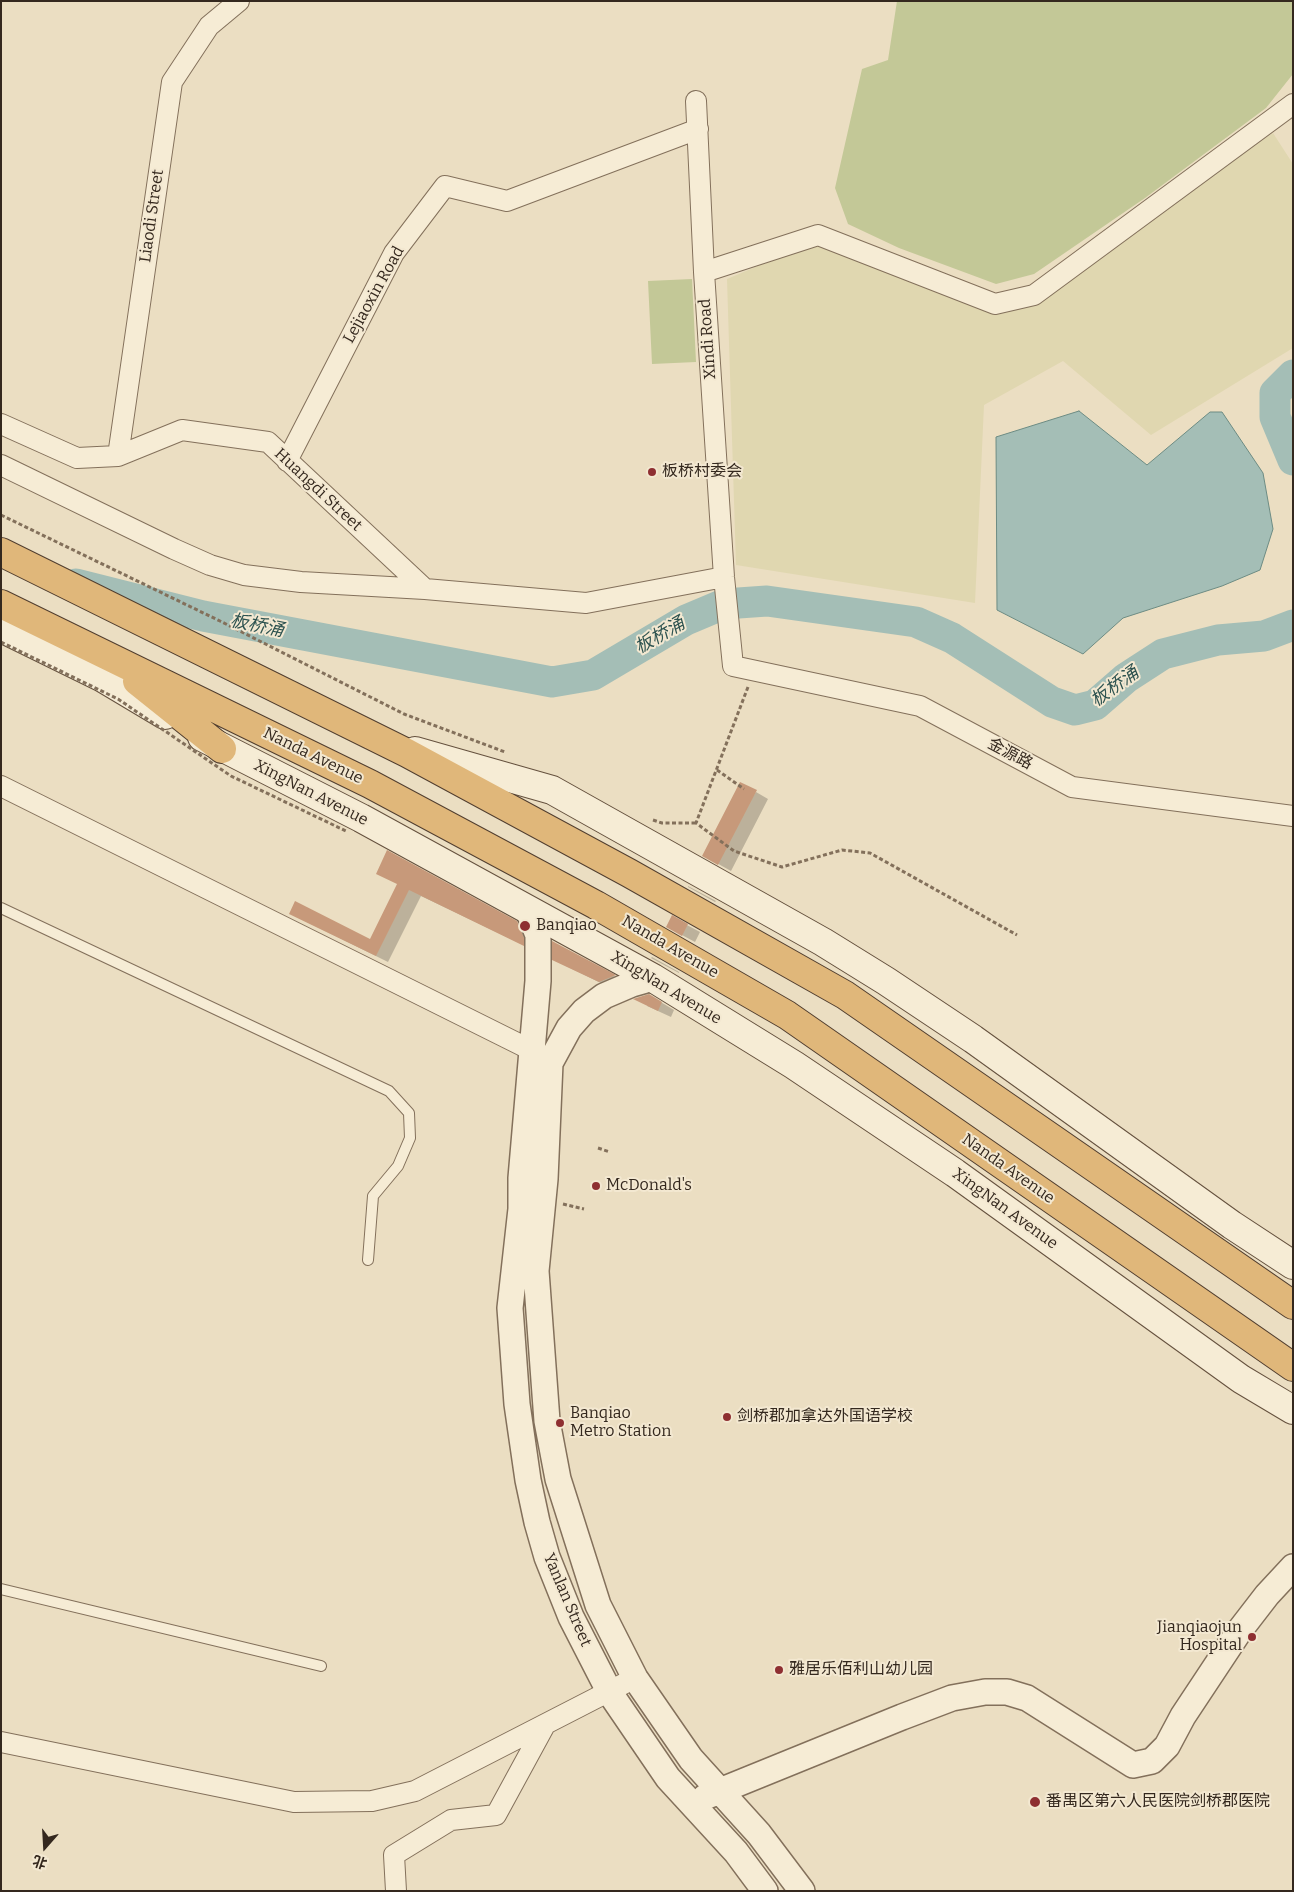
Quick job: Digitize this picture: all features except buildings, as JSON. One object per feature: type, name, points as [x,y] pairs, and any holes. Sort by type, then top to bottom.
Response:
[{"type":"highway","points":[[1,552],[387,743],[629,873],[844,995],[1293,1305]]},
{"type":"highway","name":"Nanda Avenue","points":[[1,604],[92,646],[370,784],[596,905],[787,1014],[1293,1367]]},
{"type":"highway","points":[[92,646],[222,749]]},
{"type":"highway","points":[[1270,1352],[1293,1382]]},
{"type":"main road","name":"XingNan Avenue","points":[[1,628],[103,678],[353,825],[528,910],[652,978],[794,1065],[955,1173],[1241,1379],[1293,1410]]},
{"type":"main road","points":[[387,743],[552,790],[823,942],[886,981],[973,1040],[1232,1225],[1293,1265]]},
{"type":"street","name":"Liaodi Street","points":[[118,456],[172,82],[209,26],[239,1]]},
{"type":"street","name":"Xindi Road","points":[[696,100],[704,272],[724,577],[733,666]]},
{"type":"street","points":[[704,272],[818,235],[995,304],[1034,295],[1293,104]]},
{"type":"street","name":"Lejiaoxin Road","points":[[287,461],[394,253],[445,186],[507,201],[698,130]]},
{"type":"street","name":"Huangdi Street","points":[[1,424],[77,458],[118,456],[182,430],[268,442],[425,589]]},
{"type":"street","points":[[1,465],[174,550],[244,575],[302,582],[425,589],[586,603],[724,577]]},
{"type":"street","name":"金源路","points":[[733,666],[920,706],[1072,786],[1293,816]]},
{"type":"street","points":[[1,786],[531,1050]]},
{"type":"street","points":[[528,910],[538,935],[539,960],[531,1050],[533,1178]]},
{"type":"street","points":[[533,1178],[550,1063],[569,1028],[584,1011],[604,996],[652,978]]},
{"type":"street","name":"Yanlan Street","points":[[533,1178],[536,1271],[547,1421],[558,1479],[574,1537],[598,1605],[635,1678],[690,1759],[759,1834],[802,1891]]},
{"type":"street","name":"Yanlan Street","points":[[533,1178],[521,1209],[510,1308],[517,1404],[528,1480],[546,1557],[571,1616],[610,1693],[668,1778],[736,1852],[765,1891]]},
{"type":"street","points":[[515,1367],[543,1364]]},
{"type":"street","points":[[691,1803],[910,1713],[952,1698],[985,1692],[1007,1692],[1027,1698],[1133,1764],[1152,1761],[1167,1746],[1183,1716],[1240,1630],[1267,1595],[1293,1568]]},
{"type":"street","points":[[1,1742],[294,1802],[372,1801],[415,1791],[610,1693],[635,1678]]},
{"type":"street","points":[[396,1891],[394,1855],[451,1820],[496,1815],[545,1725]]},
{"type":"lane","points":[[1,908],[389,1091],[408,1113],[410,1138],[398,1166],[373,1196],[368,1260]]},
{"type":"lane","points":[[1,1589],[320,1666]]},
{"type":"path","points":[[1,515],[404,714],[514,755]]},
{"type":"path","points":[[1,642],[118,699],[231,776],[353,825]]},
{"type":"path","points":[[755,670],[696,823],[734,851],[782,867],[842,850],[870,853],[1017,936]]},
{"type":"path","points":[[717,770],[744,789]]},
{"type":"path","points":[[598,1148],[610,1152]]},
{"type":"shaded area","points":[[1273,133],[1293,164],[1293,348],[1151,435],[1063,361],[984,405],[975,603],[736,565],[727,279],[812,243],[1003,310]]},
{"type":"green space","points":[[897,1],[1293,1],[1293,74],[1266,108],[1145,198],[1034,274],[996,284],[899,248],[848,224],[835,188],[862,69],[888,60]]},
{"type":"green space","points":[[692,279],[696,362],[652,364],[648,281]]},
{"type":"water","points":[[1079,411],[1147,465],[1210,412],[1222,412],[1263,473],[1273,529],[1260,570],[1222,586],[1123,618],[1083,654],[997,610],[996,437]]},
{"type":"waterway","name":"板桥涌","points":[[1293,375],[1275,393],[1275,417],[1293,460]]},
{"type":"waterway","name":"板桥涌","points":[[76,584],[203,616],[552,682],[593,675],[686,620],[724,604],[767,601],[916,622],[952,638],[1052,702],[1075,710],[1095,705],[1126,678],[1163,654],[1218,640],[1264,636],[1293,625]]},
{"type":"place","name":"板桥村委会","points":[[652,472]]},
{"type":"place","name":"Banqiao","points":[[525,926]]},
{"type":"place","name":"McDonald's","points":[[596,1186]]},
{"type":"place","name":"剑桥郡加拿达外国语学校","points":[[727,1417]]},
{"type":"place","name":"Banqiao Metro Station","points":[[560,1423]]},
{"type":"place","name":"Jianqiaojun Hospital","points":[[1252,1637]]},
{"type":"place","name":"雅居乐佰利山幼儿园","points":[[779,1670]]},
{"type":"place","name":"番禺区第六人民医院剑桥郡医院","points":[[1035,1802]]}]
